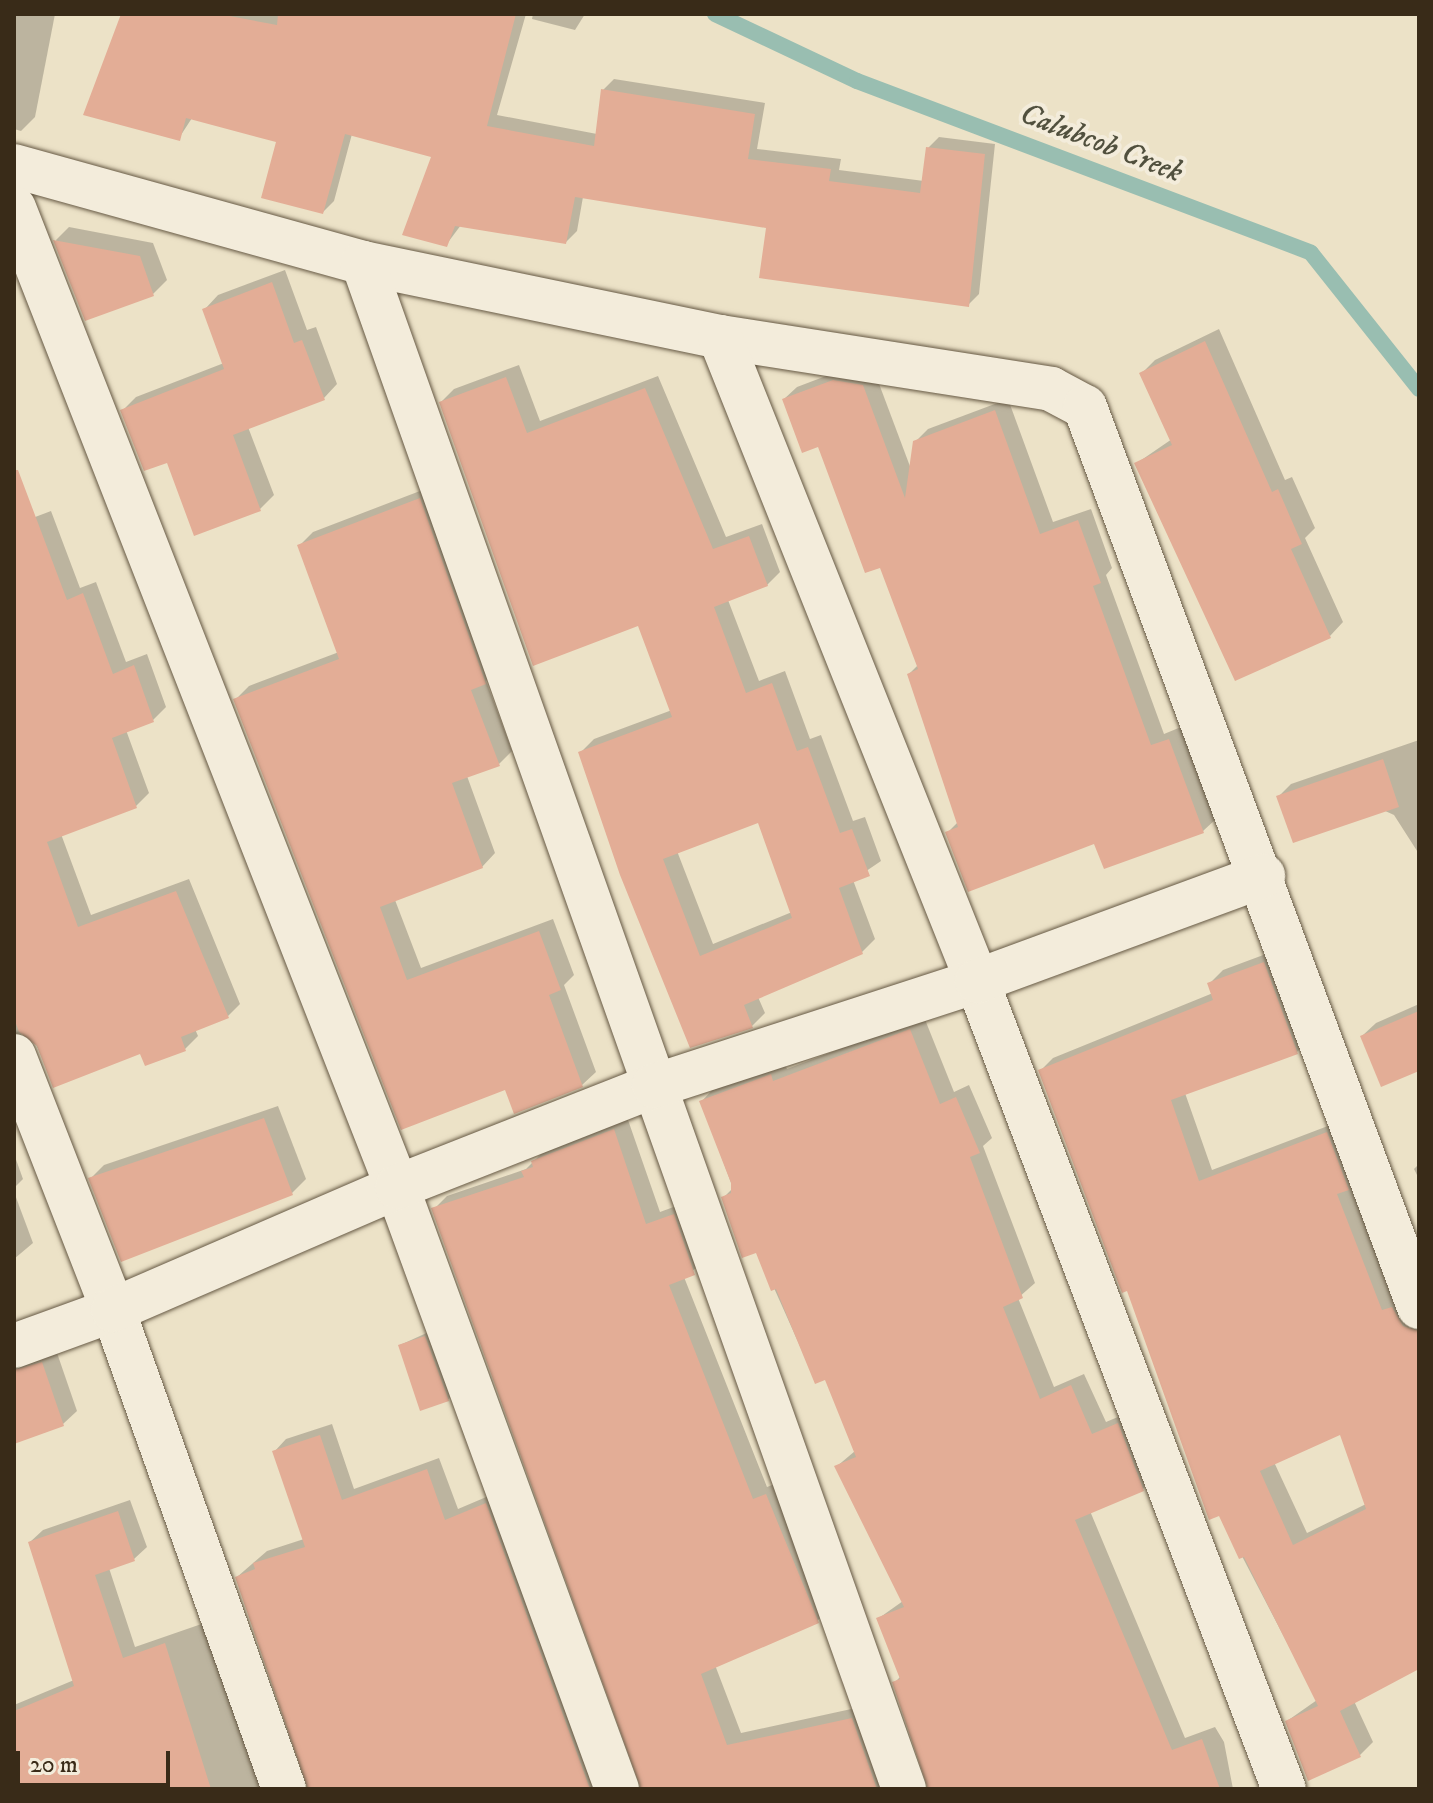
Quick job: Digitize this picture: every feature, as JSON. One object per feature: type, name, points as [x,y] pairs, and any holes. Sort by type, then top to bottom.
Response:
[{"type":"street","points":[[14,166],[363,263],[720,337],[1051,389],[1085,407],[1263,876],[1419,1307]]},
{"type":"street","points":[[14,208],[397,1187],[617,1789]]},
{"type":"street","points":[[363,263],[904,1789]]},
{"type":"street","points":[[720,337],[977,981],[1284,1789]]},
{"type":"street","points":[[14,1346],[113,1310],[397,1187],[654,1086],[977,981],[1263,876]]},
{"type":"street","points":[[14,1056],[113,1310],[284,1789]]},
{"type":"building","points":[[121,14],[219,14],[277,25],[278,14],[516,14],[487,126],[594,146],[601,89],[755,114],[748,159],[831,169],[829,181],[920,193],[926,147],[985,154],[969,307],[759,278],[766,228],[575,197],[566,244],[455,226],[447,247],[402,235],[431,157],[345,134],[323,214],[261,198],[276,142],[186,118],[180,141],[83,115]]},
{"type":"building","points":[[53,240],[140,256],[154,296],[85,321]]},
{"type":"building","points":[[272,282],[294,343],[302,340],[325,400],[233,435],[261,511],[194,536],[167,463],[144,471],[120,410],[224,369],[202,309]]},
{"type":"building","points":[[1205,341],[1272,492],[1278,489],[1302,544],[1291,549],[1331,638],[1235,681],[1134,463],[1172,445],[1139,373]]},
{"type":"building","points":[[506,377],[527,433],[645,388],[713,549],[749,536],[768,586],[714,607],[746,693],[772,683],[797,751],[808,747],[840,833],[852,829],[870,876],[839,888],[863,954],[744,1005],[753,1028],[690,1048],[620,875],[578,752],[672,717],[638,626],[533,666],[439,402]],"holes":[[[758,823],[792,918],[700,956],[663,859]]]},
{"type":"building","points":[[833,380],[863,385],[905,498],[913,441],[995,410],[1040,534],[1078,520],[1101,583],[1093,586],[1151,745],[1169,739],[1204,833],[1104,869],[1094,844],[968,892],[945,832],[958,827],[907,674],[918,669],[880,568],[865,573],[818,447],[802,453],[782,399]]},
{"type":"building","points":[[14,470],[18,470],[67,600],[83,593],[113,674],[134,665],[154,722],[112,738],[137,808],[47,842],[78,927],[176,891],[229,1018],[181,1037],[186,1051],[145,1066],[140,1054],[53,1088],[37,1046],[19,1032],[14,1018]]},
{"type":"building","points":[[420,498],[486,684],[471,690],[500,766],[452,783],[483,868],[380,907],[407,980],[539,931],[561,990],[549,995],[583,1087],[514,1114],[505,1090],[401,1130],[233,699],[339,659],[297,545]]},
{"type":"building","points":[[1383,759],[1399,807],[1293,843],[1276,796]]},
{"type":"building","points":[[1264,962],[1298,1054],[1171,1100],[1199,1181],[1327,1132],[1349,1190],[1337,1194],[1382,1310],[1392,1307],[1403,1326],[1419,1331],[1419,1669],[1340,1711],[1361,1757],[1308,1781],[1285,1721],[1318,1706],[1244,1557],[1239,1559],[1219,1516],[1209,1520],[1127,1291],[1122,1293],[1038,1070],[1213,1000],[1207,983]],"holes":[[[1340,1435],[1366,1509],[1293,1545],[1260,1471]]]},
{"type":"building","points":[[1419,1011],[1419,1071],[1381,1087],[1360,1036]]},
{"type":"building","points":[[910,1029],[940,1104],[956,1097],[980,1153],[970,1157],[1023,1298],[1003,1307],[1040,1399],[1071,1385],[1092,1434],[1118,1423],[1144,1491],[1075,1520],[1172,1750],[1202,1739],[1220,1789],[928,1789],[892,1682],[900,1679],[876,1618],[904,1607],[834,1466],[856,1457],[825,1380],[815,1384],[776,1289],[771,1291],[756,1253],[742,1258],[721,1197],[731,1193],[731,1183],[699,1101],[771,1074],[773,1081]]},
{"type":"building","points":[[264,1118],[293,1195],[121,1262],[88,1178]]},
{"type":"building","points":[[614,1129],[646,1224],[674,1214],[695,1275],[669,1285],[753,1499],[766,1494],[819,1623],[701,1674],[727,1745],[852,1718],[877,1789],[641,1789],[431,1208],[524,1177],[521,1171],[533,1167],[531,1161]]},
{"type":"building","points":[[425,1336],[449,1401],[420,1411],[398,1345]]},
{"type":"building","points":[[42,1362],[64,1426],[14,1444],[14,1370]]},
{"type":"building","points":[[320,1435],[342,1500],[427,1469],[445,1520],[486,1503],[590,1789],[308,1789],[235,1577],[255,1569],[253,1563],[305,1547],[272,1451]]},
{"type":"building","points":[[118,1511],[135,1561],[95,1575],[123,1658],[165,1643],[211,1789],[14,1789],[14,1711],[74,1686],[28,1542]]},
{"type":"waterway","name":"Calubcob Creek","points":[[715,14],[857,81],[1311,253],[1419,389]]}]
